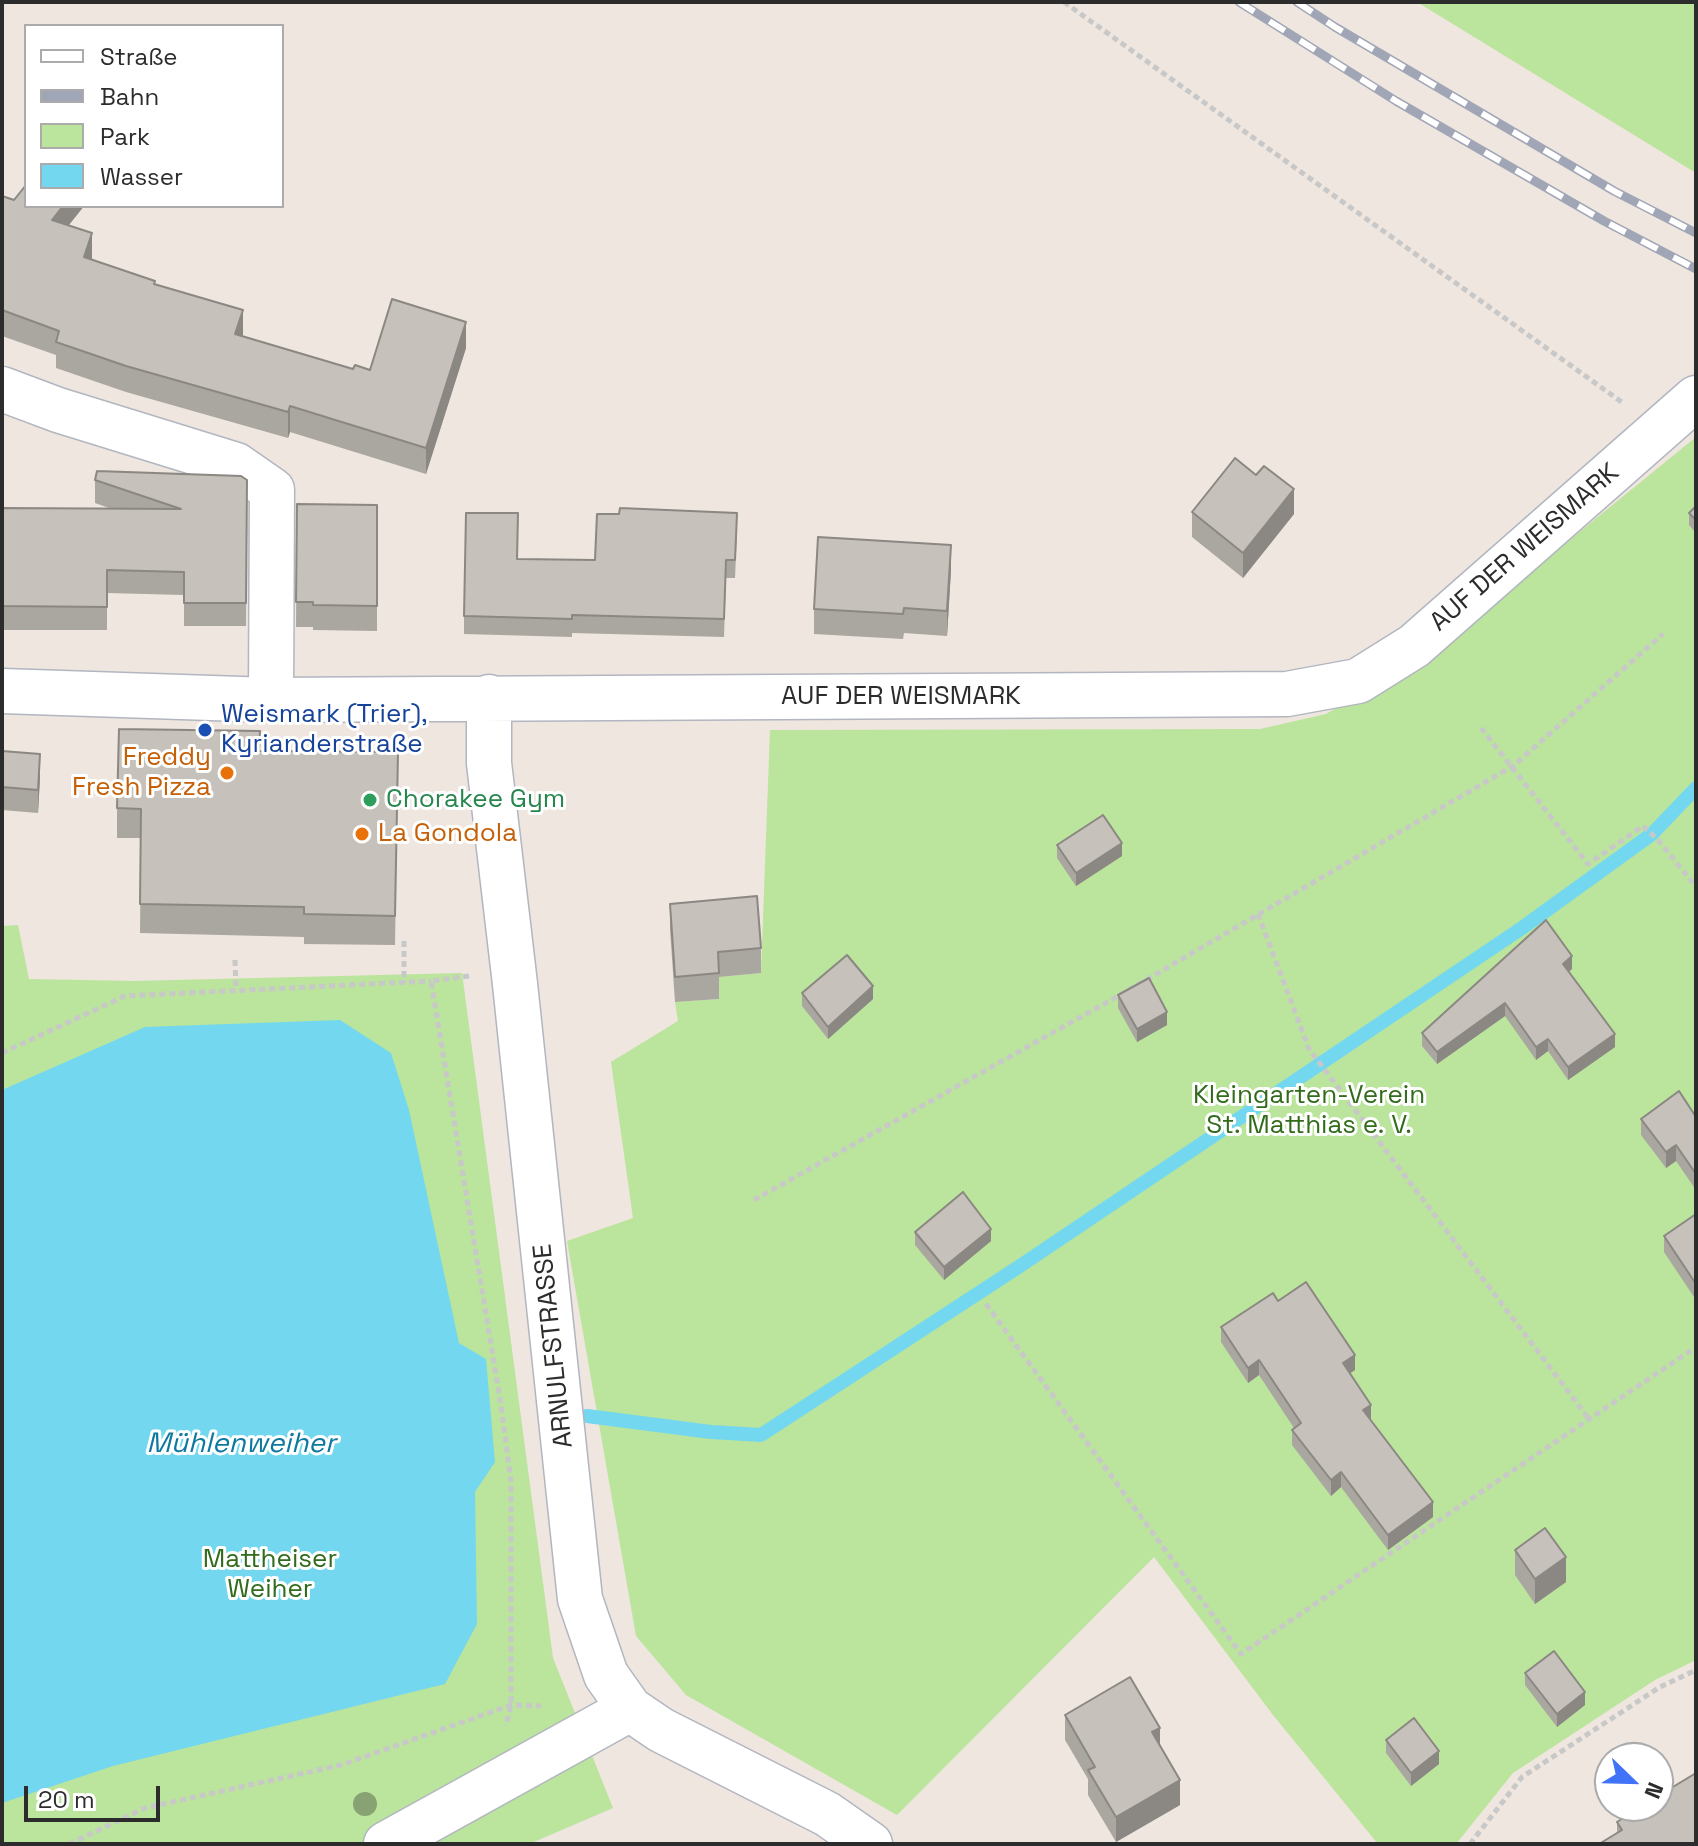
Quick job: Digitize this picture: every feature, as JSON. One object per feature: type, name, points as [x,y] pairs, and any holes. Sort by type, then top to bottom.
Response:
[{"type":"street","points":[[2,389],[58,410],[236,465],[272,490],[271,700]]},
{"type":"street","name":"AUF DER WEISMARK","points":[[2,691],[271,700],[1287,694],[1358,681],[1414,646],[1696,398]]},
{"type":"street","name":"ARNULFSTRASSE","points":[[489,697],[489,763],[514,969],[580,1599],[606,1675],[615,1717],[661,1730],[827,1814],[870,1844]]},
{"type":"street","points":[[386,1844],[615,1717]]},
{"type":"path","points":[[1064,2],[1659,429]]},
{"type":"path","points":[[754,1200],[1513,766],[1663,634]]},
{"type":"path","points":[[1481,728],[1588,864],[1643,826],[1696,887]]},
{"type":"path","points":[[1258,914],[1309,1049],[1589,1419]]},
{"type":"path","points":[[404,941],[404,983]]},
{"type":"path","points":[[235,960],[236,990]]},
{"type":"path","points":[[2,1053],[125,996],[404,983],[514,969]]},
{"type":"path","points":[[431,981],[511,1481],[511,1705]]},
{"type":"path","points":[[986,1304],[1241,1654],[1696,1347]]},
{"type":"path","points":[[1470,1844],[1522,1777],[1660,1687],[1696,1670]]},
{"type":"path","points":[[69,1844],[145,1808],[341,1765],[511,1705],[549,1706],[615,1717]]},
{"type":"green space","points":[[1417,2],[1696,2],[1696,173]]},
{"type":"green space","name":"Kleingarten-Verein St. Matthias e. V.","points":[[1696,437],[1696,1660],[1655,1680],[1513,1773],[1456,1844],[1378,1844],[1273,1715],[1154,1557],[897,1815],[686,1695],[636,1636],[567,1241],[633,1218],[611,1062],[678,1021],[675,1002],[719,999],[718,977],[761,973],[770,730],[1260,729],[1326,714],[1448,639]]},
{"type":"green space","name":"Mühlenweiher","points":[[18,925],[29,979],[135,981],[462,973],[553,1658],[613,1808],[529,1844],[2,1844],[2,926]]},
{"type":"water","name":"Mühlenweiher","points":[[340,1020],[391,1053],[409,1110],[459,1343],[486,1359],[495,1462],[475,1492],[477,1624],[445,1684],[113,1766],[2,1803],[2,1090],[145,1027]]},
{"type":"building","points":[[24,188],[24,208],[61,208],[52,220],[92,233],[84,257],[155,281],[154,284],[243,310],[235,334],[353,369],[355,365],[370,370],[392,299],[466,322],[426,448],[290,406],[288,412],[126,366],[56,342],[59,331],[2,310],[2,196],[14,200]]},
{"type":"building","points":[[1235,458],[1256,475],[1264,466],[1294,489],[1243,553],[1192,512]]},
{"type":"building","points":[[97,471],[241,476],[247,480],[246,603],[184,603],[184,572],[107,570],[107,607],[2,606],[2,508],[181,509],[95,480]]},
{"type":"building","points":[[297,504],[377,505],[377,606],[296,602]]},
{"type":"building","points":[[1696,506],[1696,520],[1689,513]]},
{"type":"building","points":[[620,508],[737,513],[735,560],[726,560],[724,619],[464,616],[466,513],[518,513],[517,559],[595,560],[597,514],[619,514]]},
{"type":"building","points":[[818,537],[951,545],[947,611],[904,608],[903,614],[814,609]]},
{"type":"building","points":[[119,729],[260,731],[259,751],[398,752],[395,916],[304,914],[304,907],[140,904],[141,809],[117,808]]},
{"type":"building","points":[[2,751],[40,754],[38,790],[2,787]]},
{"type":"building","points":[[1103,815],[1122,843],[1076,873],[1057,845]]},
{"type":"building","points":[[757,896],[761,948],[718,952],[719,973],[675,977],[670,904]]},
{"type":"building","points":[[1546,920],[1572,956],[1563,964],[1615,1034],[1568,1067],[1548,1039],[1536,1047],[1505,1003],[1437,1052],[1422,1033]]},
{"type":"building","points":[[847,955],[873,986],[828,1027],[802,993]]},
{"type":"building","points":[[1149,978],[1167,1012],[1137,1029],[1118,995]]},
{"type":"building","points":[[1679,1091],[1696,1117],[1696,1174],[1676,1145],[1666,1152],[1641,1119]]},
{"type":"building","points":[[963,1192],[991,1229],[944,1267],[915,1232]]},
{"type":"building","points":[[1696,1214],[1696,1284],[1664,1236]]},
{"type":"building","points":[[1306,1282],[1355,1355],[1343,1363],[1371,1405],[1363,1410],[1433,1502],[1388,1535],[1341,1472],[1331,1480],[1292,1430],[1301,1423],[1259,1360],[1248,1368],[1221,1327],[1273,1293],[1278,1301]]},
{"type":"building","points":[[1545,1528],[1566,1557],[1535,1579],[1515,1550]]},
{"type":"building","points":[[1554,1651],[1585,1692],[1557,1714],[1525,1673]]},
{"type":"building","points":[[1130,1677],[1160,1728],[1152,1732],[1180,1780],[1116,1817],[1088,1770],[1095,1767],[1065,1715]]},
{"type":"building","points":[[1414,1718],[1439,1751],[1411,1773],[1386,1740]]},
{"type":"building","points":[[1696,1773],[1696,1844],[1599,1844],[1622,1830],[1617,1822],[1674,1822],[1674,1786]]},
{"type":"waterway","points":[[587,1416],[711,1432],[761,1435],[1020,1266],[1522,928],[1652,834],[1696,788]]},
{"type":"railway","points":[[1239,2],[1396,101],[1604,221],[1696,269]]},
{"type":"railway","points":[[1297,2],[1614,191],[1696,233]]},
{"type":"place","name":"Weismark (Trier), Kyrianderstraße","points":[[205,730]]},
{"type":"place","name":"Freddy Fresh Pizza","points":[[227,773]]},
{"type":"place","name":"Chorakee Gym","points":[[370,800]]},
{"type":"place","name":"La Gondola","points":[[362,834]]},
{"type":"park label","name":"Mattheiser Weiher","points":[[270,1575]]}]
